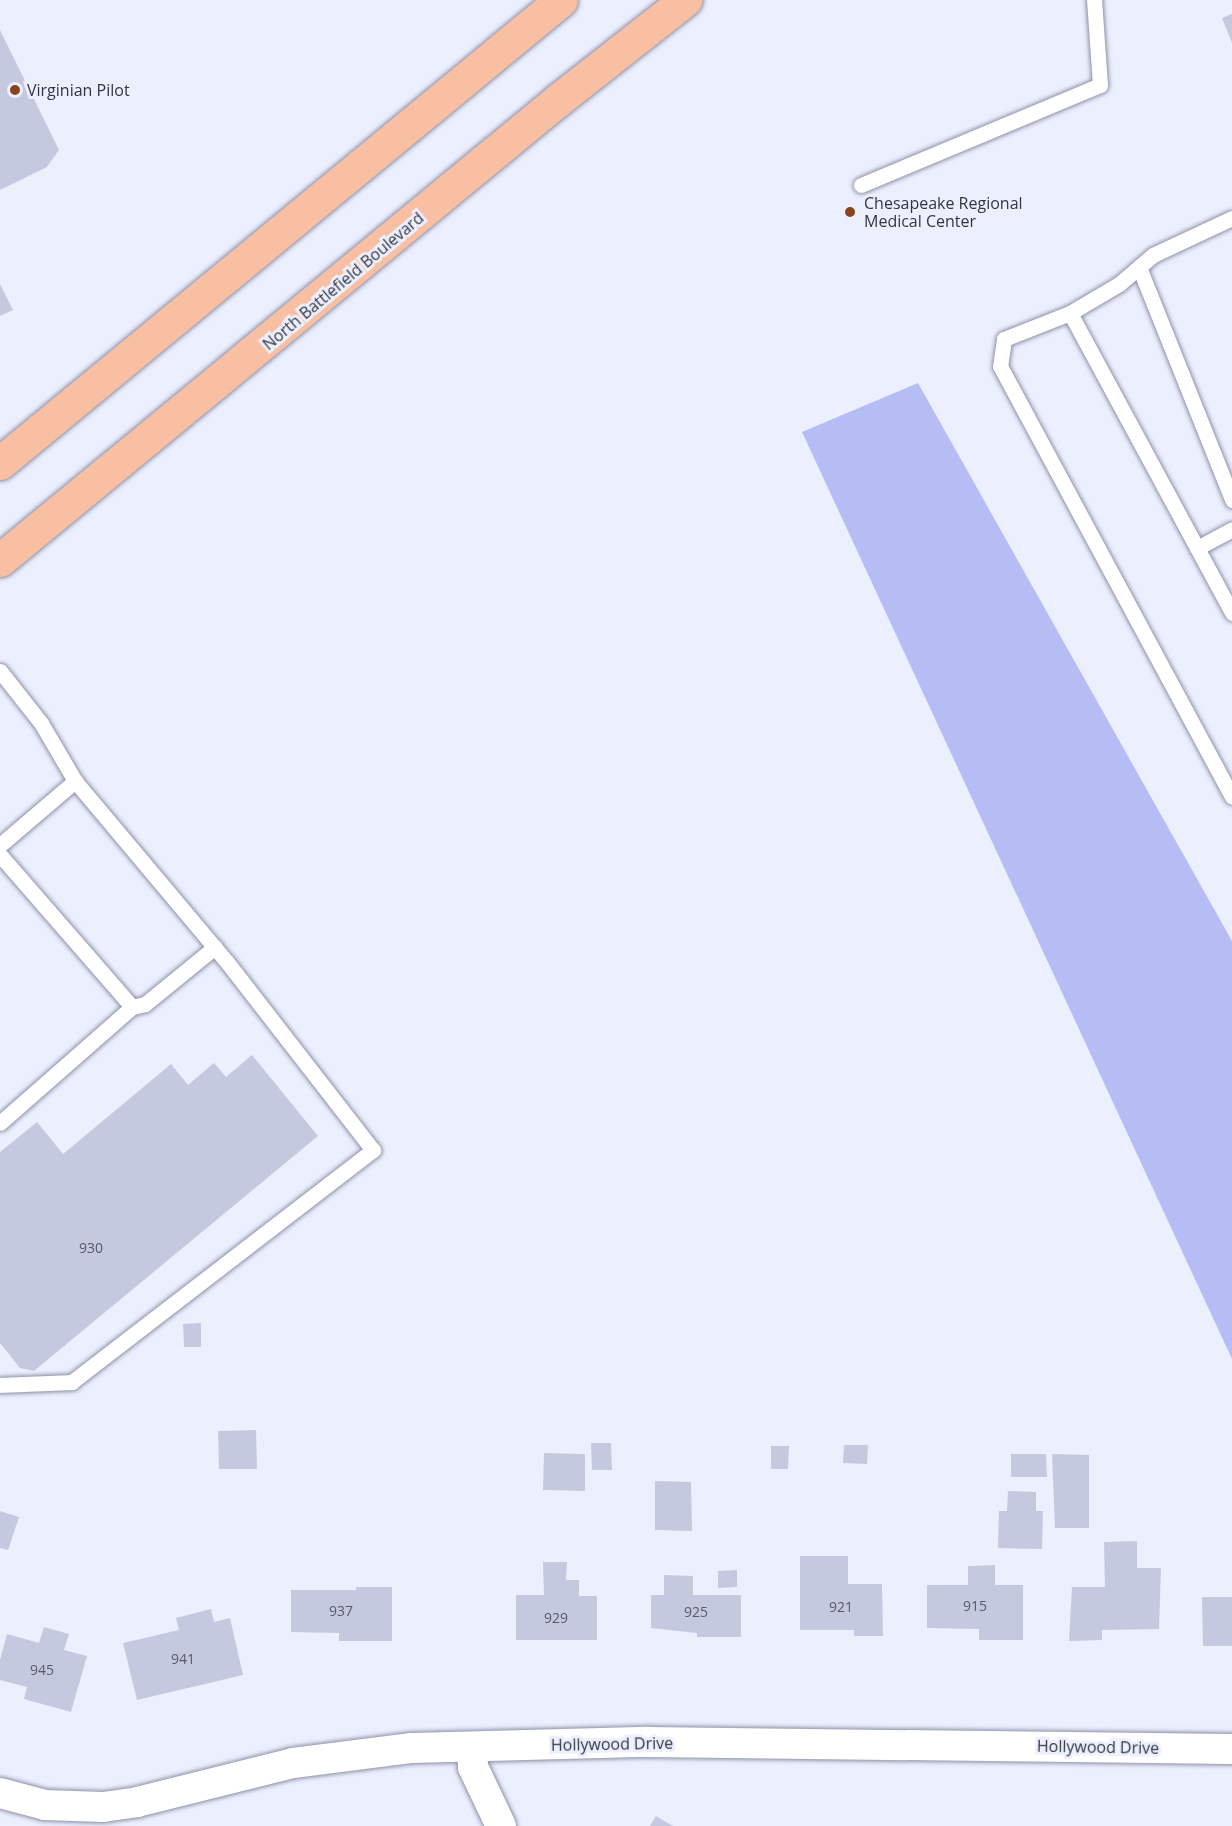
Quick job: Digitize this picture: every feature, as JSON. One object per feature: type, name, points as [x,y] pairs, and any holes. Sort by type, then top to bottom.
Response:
[{"type":"main road","points":[[0,463],[561,0]]},
{"type":"main road","name":"North Battlefield Boulevard","points":[[0,560],[243,364],[558,100],[685,0]]},
{"type":"street","name":"Hollywood Drive","points":[[0,1793],[45,1805],[103,1807],[137,1802],[293,1763],[367,1752],[472,1747],[648,1742],[1232,1749]]},
{"type":"street","points":[[472,1747],[473,1767],[501,1826]]},
{"type":"lane","points":[[861,185],[1100,85],[1094,0]]},
{"type":"lane","points":[[1232,218],[1153,255],[1070,314],[1004,339],[1000,366],[1232,796]]},
{"type":"lane","points":[[1139,267],[1232,500]]},
{"type":"lane","points":[[1070,314],[1232,613]]},
{"type":"lane","points":[[1197,548],[1232,530]]},
{"type":"lane","points":[[0,671],[40,723],[75,781],[215,947],[373,1150],[72,1382],[0,1385]]},
{"type":"lane","points":[[0,845],[75,781]]},
{"type":"lane","points":[[0,855],[132,1007]]},
{"type":"lane","points":[[0,1123],[132,1007],[145,1004],[215,947]]},
{"type":"shaded area","points":[[918,383],[1232,941],[1232,1359],[802,432]]},
{"type":"building","points":[[1232,14],[1232,43],[1222,18]]},
{"type":"building","name":"Virginian Pilot","points":[[0,30],[59,150],[47,167],[0,190]]},
{"type":"building","points":[[0,284],[13,310],[0,316]]},
{"type":"building","points":[[252,1055],[318,1136],[34,1371],[20,1368],[0,1343],[0,1152],[37,1122],[63,1154],[171,1064],[188,1085],[214,1063],[226,1077]]},
{"type":"building","points":[[201,1323],[201,1347],[184,1347],[183,1324]]},
{"type":"building","points":[[256,1430],[257,1469],[219,1469],[218,1431]]},
{"type":"building","points":[[591,1443],[611,1443],[612,1470],[592,1470]]},
{"type":"building","points":[[844,1445],[868,1445],[867,1464],[843,1463]]},
{"type":"building","points":[[771,1446],[789,1446],[788,1469],[771,1469]]},
{"type":"building","points":[[544,1453],[585,1454],[585,1491],[543,1490]]},
{"type":"building","points":[[1011,1454],[1046,1454],[1047,1477],[1011,1477]]},
{"type":"building","points":[[1052,1454],[1089,1455],[1089,1528],[1055,1528]]},
{"type":"building","points":[[655,1481],[691,1482],[692,1531],[655,1530]]},
{"type":"building","points":[[1008,1491],[1036,1492],[1036,1511],[1043,1511],[1042,1549],[998,1548],[999,1511],[1007,1511]]},
{"type":"building","points":[[0,1511],[19,1517],[8,1550],[0,1548]]},
{"type":"building","points":[[1137,1541],[1137,1568],[1161,1568],[1159,1629],[1102,1630],[1102,1640],[1069,1641],[1072,1587],[1105,1587],[1104,1542]]},
{"type":"building","points":[[800,1556],[848,1556],[848,1584],[882,1584],[883,1636],[854,1636],[854,1630],[800,1630]]},
{"type":"building","points":[[543,1562],[567,1562],[566,1580],[579,1580],[579,1596],[597,1596],[597,1640],[516,1640],[516,1595],[544,1595]]},
{"type":"building","points":[[995,1565],[995,1585],[1023,1585],[1023,1640],[979,1640],[979,1629],[927,1628],[927,1585],[968,1585],[968,1566]]},
{"type":"building","points":[[737,1570],[737,1587],[718,1588],[718,1571]]},
{"type":"building","points":[[664,1575],[693,1576],[693,1595],[741,1595],[741,1637],[697,1637],[697,1633],[651,1628],[651,1595],[664,1595]]},
{"type":"building","points":[[356,1587],[392,1587],[392,1641],[339,1641],[339,1633],[291,1632],[291,1590],[356,1590]]},
{"type":"building","points":[[1202,1597],[1232,1597],[1232,1646],[1203,1646]]},
{"type":"building","points":[[211,1609],[214,1622],[230,1618],[243,1675],[137,1700],[123,1643],[179,1630],[176,1618]]},
{"type":"building","points":[[44,1627],[69,1634],[64,1650],[87,1656],[71,1712],[24,1699],[27,1687],[0,1680],[0,1660],[7,1634],[39,1643]]},
{"type":"building","points":[[656,1816],[673,1826],[650,1826]]},
{"type":"place","name":"Virginian Pilot","points":[[15,90]]},
{"type":"place","name":"Chesapeake Regional Medical Center","points":[[850,212]]}]
